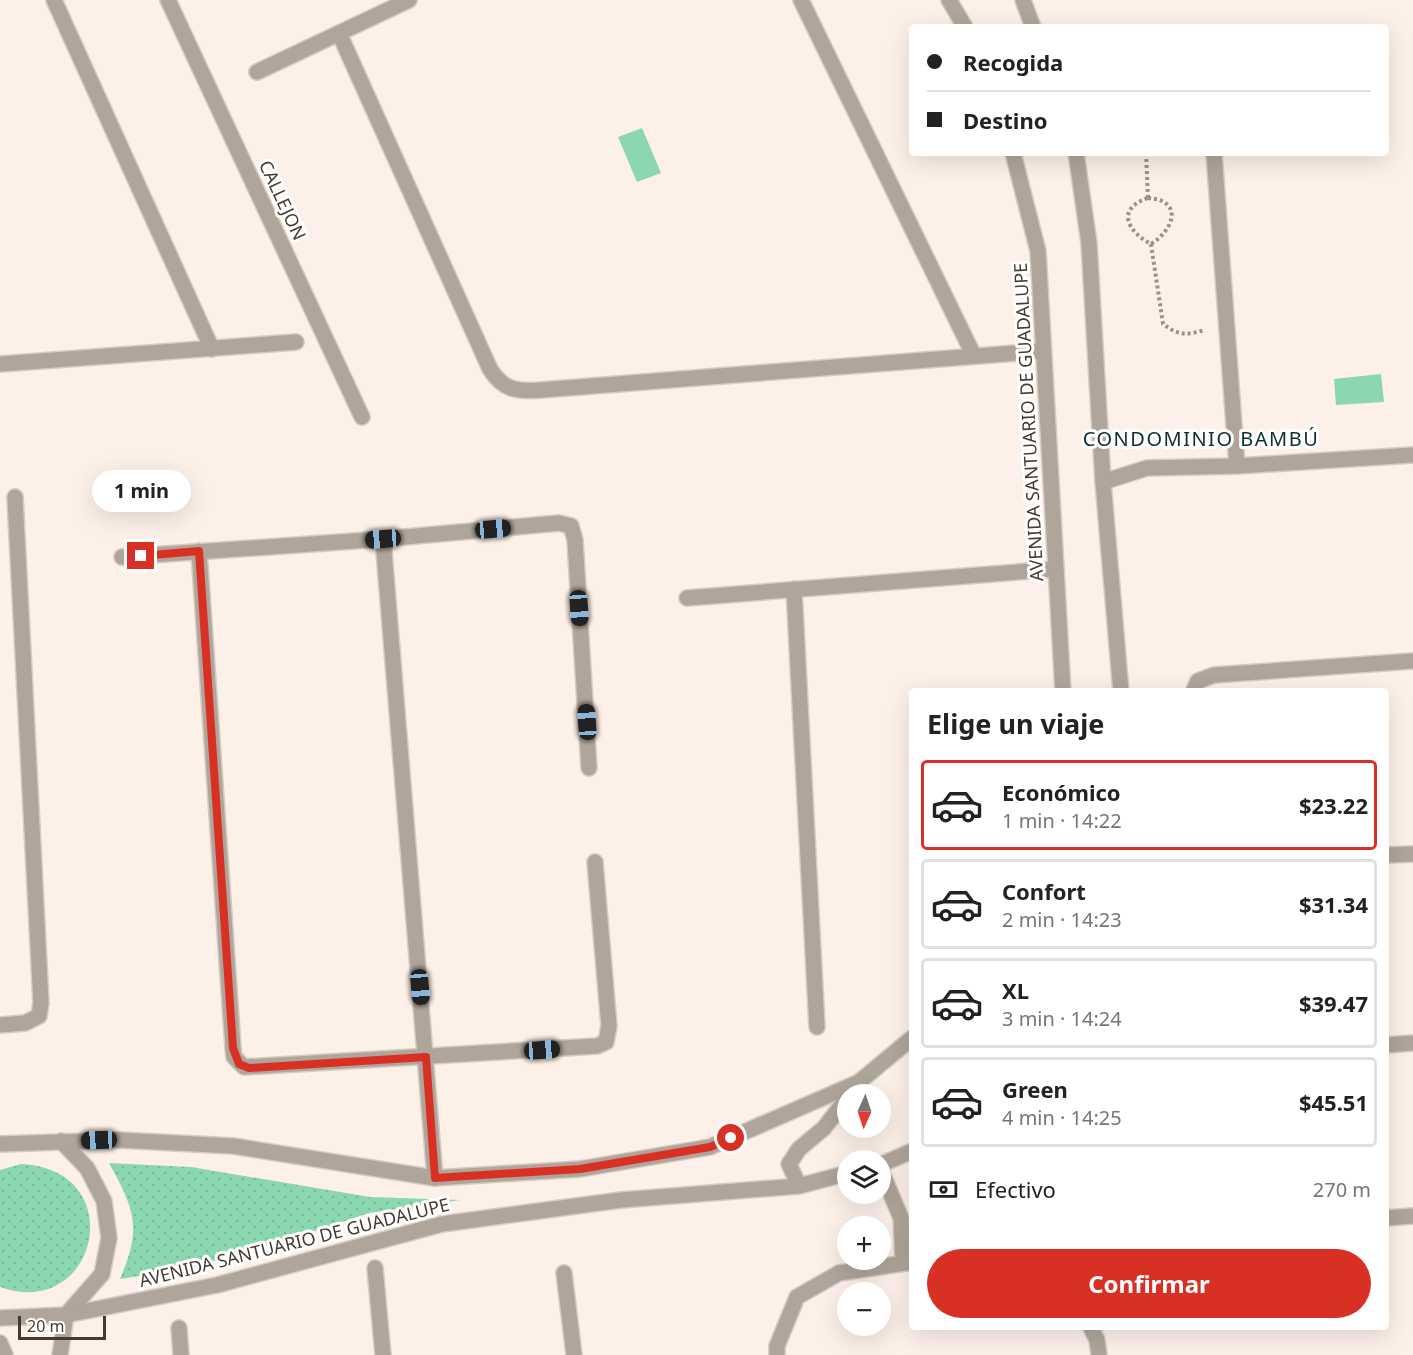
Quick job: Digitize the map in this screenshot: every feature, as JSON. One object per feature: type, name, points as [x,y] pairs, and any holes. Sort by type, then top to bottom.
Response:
[{"type":"street","name":"CALLEJON","points":[[168,0],[362,417]]},
{"type":"street","points":[[257,72],[409,0]]},
{"type":"street","points":[[801,0],[974,356]]},
{"type":"street","points":[[949,0],[963,24]]},
{"type":"street","points":[[1023,0],[1032,24]]},
{"type":"street","points":[[56,4],[212,349]]},
{"type":"street","points":[[339,33],[490,369],[498,381],[511,390],[526,391],[1042,351]]},
{"type":"street","name":"AVENIDA SANTUARIO DE GUADALUPE","points":[[1014,156],[1038,251],[1063,688]]},
{"type":"street","points":[[1076,156],[1089,243],[1103,482],[1120,688]]},
{"type":"street","points":[[1214,156],[1237,466]]},
{"type":"street","points":[[0,364],[296,342]]},
{"type":"street","points":[[1103,482],[1147,468],[1237,466],[1413,455]]},
{"type":"street","points":[[0,1025],[32,1021],[39,1016],[41,1003],[15,497]]},
{"type":"street","points":[[122,557],[383,539],[559,523],[572,526],[575,540],[590,768]]},
{"type":"street","points":[[383,539],[435,1178]]},
{"type":"street","points":[[199,551],[234,1057],[244,1067],[597,1046],[606,1042],[609,1026],[595,862]]},
{"type":"street","points":[[687,598],[1055,569]]},
{"type":"street","points":[[794,589],[817,1027]]},
{"type":"street","points":[[1195,688],[1198,681],[1214,675],[1413,661]]},
{"type":"street","points":[[1389,855],[1413,854]]},
{"type":"street","name":"AVENIDA SANTUARIO DE GUADALUPE","points":[[0,1144],[119,1140],[233,1146],[435,1178],[580,1169],[710,1147],[859,1082],[909,1040]]},
{"type":"street","points":[[1389,1045],[1413,1043]]},
{"type":"street","points":[[799,1186],[789,1164],[799,1149],[824,1128],[837,1111]]},
{"type":"street","points":[[60,1355],[66,1315],[102,1274],[109,1238],[104,1201],[92,1176],[61,1142]]},
{"type":"street","points":[[891,1162],[909,1152]]},
{"type":"street","name":"AVENIDA SANTUARIO DE GUADALUPE","points":[[0,1318],[66,1315],[217,1285],[442,1224],[621,1200],[799,1186],[837,1176]]},
{"type":"street","points":[[777,1355],[777,1346],[797,1297],[839,1273],[907,1262],[901,1218],[891,1194]]},
{"type":"street","points":[[1389,1218],[1413,1216]]},
{"type":"street","points":[[375,1268],[383,1355]]},
{"type":"street","points":[[564,1274],[574,1355]]},
{"type":"street","points":[[179,1328],[181,1355]]},
{"type":"street","points":[[1092,1330],[1097,1340],[1099,1355]]},
{"type":"street","points":[[0,1343],[4,1355]]},
{"type":"path","points":[[1146,156],[1148,198]]},
{"type":"path","points":[[1148,198],[1157,198],[1170,211],[1172,220],[1169,230],[1151,244],[1134,234],[1129,225],[1129,215],[1132,207],[1148,198]]},
{"type":"path","points":[[1151,244],[1163,324],[1175,333],[1190,334],[1226,324]]},
{"type":"green space","points":[[642,128],[661,173],[637,182],[618,137]]},
{"type":"green space","points":[[1381,374],[1384,402],[1336,405],[1334,379]]},
{"type":"green space","points":[[109,1163],[191,1167],[370,1197],[460,1200],[369,1213],[279,1243],[181,1270],[120,1279],[131,1246],[132,1219],[125,1194]]},
{"type":"green space","points":[[21,1164],[56,1172],[78,1190],[89,1214],[89,1240],[79,1265],[60,1283],[34,1292],[0,1287],[0,1170]]},
{"type":"district","name":"CONDOMINIO BAMBÚ","points":[[1201,438]]},
{"type":"route","points":[[141,556],[199,551],[233,1048],[234,1057],[239,1064],[249,1068],[426,1057],[435,1178],[580,1169],[710,1147],[731,1138]]}]
